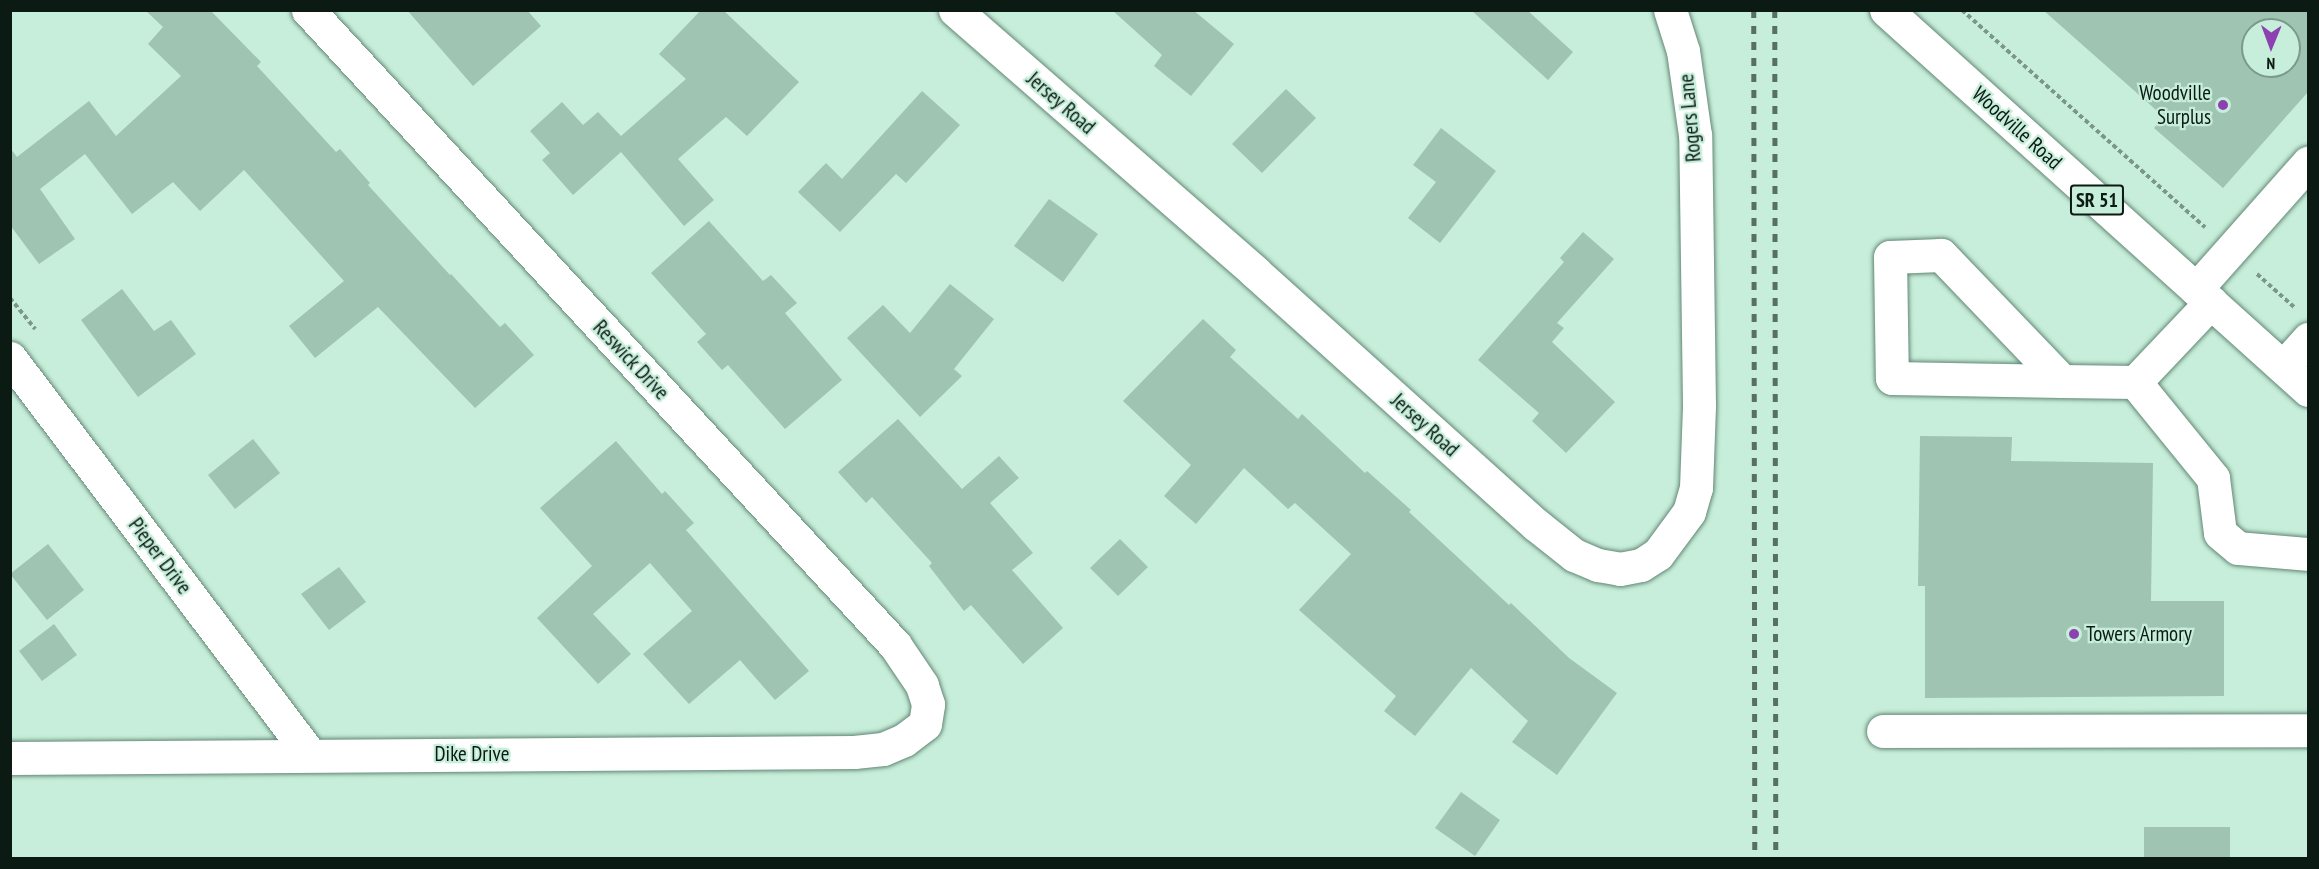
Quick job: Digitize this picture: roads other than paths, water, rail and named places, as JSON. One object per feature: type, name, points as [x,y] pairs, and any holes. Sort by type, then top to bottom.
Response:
[{"type":"street","name":"Reswick Drive","points":[[308,10],[895,645],[922,685],[928,704],[925,724]]},
{"type":"street","name":"Jersey Road","points":[[954,10],[1255,272],[1535,524],[1574,555],[1598,565],[1620,569],[1641,565],[1658,554],[1689,512],[1696,488],[1699,405],[1696,228]]},
{"type":"street","name":"Rogers Lane","points":[[1670,10],[1683,51],[1695,135],[1696,228]]},
{"type":"street","name":"Woodville Road","points":[[1886,10],[2308,390]]},
{"type":"street","points":[[2135,382],[2203,296],[2230,250],[2308,163]]},
{"type":"street","points":[[2062,381],[1941,255],[1890,257],[1892,378],[2062,381],[2135,382]]},
{"type":"street","points":[[2283,367],[2304,325]]},
{"type":"street","name":"Pieper Drive","points":[[10,358],[309,754]]},
{"type":"street","points":[[2135,382],[2213,478],[2220,533],[2238,548],[2308,554]]},
{"type":"street","name":"Dike Drive","points":[[10,758],[309,754],[854,752],[883,749],[904,740],[925,724]]},
{"type":"street","points":[[1883,731],[2308,730]]},
{"type":"railway","points":[[1754,10],[1755,858]]},
{"type":"railway","points":[[1775,10],[1776,858]]},
{"type":"place","name":"Woodville Surplus","points":[[2223,105]]},
{"type":"place","name":"Towers Armory","points":[[2074,634]]}]
